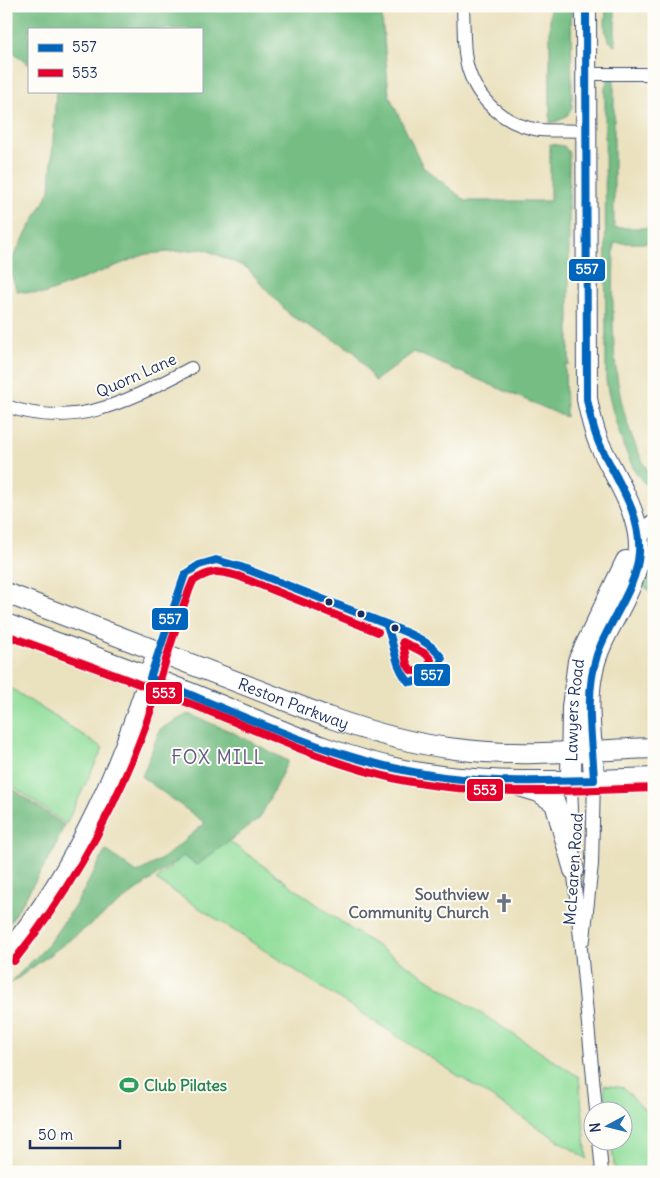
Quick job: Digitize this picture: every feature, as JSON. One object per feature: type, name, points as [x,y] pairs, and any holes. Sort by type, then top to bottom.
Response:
[{"type":"main road","name":"Lawyers Road","points":[[586,6],[587,399],[599,443],[629,507],[646,529]]},
{"type":"main road","name":"Lawyers Road","points":[[646,529],[636,572],[593,670],[590,696],[594,780],[654,778]]},
{"type":"main road","name":"Lawyers Road","points":[[571,780],[573,697],[578,661],[646,529]]},
{"type":"main road","name":"Reston Parkway","points":[[6,593],[371,732],[411,742],[458,750],[504,753],[593,750]]},
{"type":"main road","name":"Reston Parkway","points":[[6,624],[360,759],[429,775],[466,780],[594,780]]},
{"type":"main road","points":[[6,956],[31,924],[67,867],[89,827],[135,723],[158,650]]},
{"type":"main road","name":"Lawyers Road","points":[[593,750],[654,748]]},
{"type":"main road","points":[[498,781],[540,792],[555,803],[574,870]]},
{"type":"street","points":[[463,6],[466,60],[478,91],[488,104],[502,116],[523,126],[540,130],[586,131]]},
{"type":"street","points":[[586,74],[654,74]]},
{"type":"street","name":"Quorn Lane","points":[[6,406],[37,413],[58,415],[96,411],[125,402],[191,368]]},
{"type":"street","name":"McLearen Road","points":[[571,780],[574,870],[595,1100]]},
{"type":"street","name":"McLearen Road","points":[[582,959],[592,864],[594,780]]},
{"type":"street","points":[[600,1150],[602,1172]]},
{"type":"green space","points":[[6,6],[381,6],[389,95],[423,167],[466,201],[550,201],[550,144],[564,146],[569,153],[569,364],[565,365],[566,417],[414,352],[375,381],[354,351],[291,316],[247,268],[204,249],[146,254],[44,294],[17,291],[8,266],[50,191],[56,92],[202,92],[202,28],[28,28],[28,64],[6,46]]},
{"type":"green space","points":[[550,6],[571,6],[572,107],[564,118],[550,123]]},
{"type":"green space","points":[[606,6],[615,6],[615,46],[606,34]]},
{"type":"green space","points":[[614,75],[614,228],[654,228],[654,243],[614,243],[613,306],[616,366],[620,394],[627,423],[638,452],[654,482],[652,488],[644,483],[628,457],[611,405],[606,380],[605,88],[607,81]]},
{"type":"green space","points":[[654,552],[654,594],[645,587]]},
{"type":"green space","points":[[6,685],[103,748],[66,824],[6,781]]},
{"type":"green space","points":[[188,714],[232,732],[288,761],[260,818],[197,865],[183,856],[6,987],[46,947],[75,906],[106,850],[137,873],[165,857],[205,823],[142,777],[160,729]]},
{"type":"green space","points":[[6,784],[64,825],[54,850],[6,929]]},
{"type":"green space","points":[[229,841],[351,929],[579,1077],[582,1108],[582,1150],[586,1150],[587,1159],[156,880],[183,856],[197,865]]},
{"type":"green space","points":[[604,1085],[624,1088],[654,1120],[654,1172],[615,1172],[612,1150],[632,1150],[632,1100],[606,1100]]},
{"type":"transit line","name":"557","points":[[386,624],[241,567],[216,560],[199,565],[185,574],[150,678],[284,734],[388,767],[466,779],[509,781],[594,780],[590,717],[593,670],[602,642],[633,580],[637,567],[639,538],[632,510],[593,427],[587,399],[586,6]]},
{"type":"transit line","name":"553","points":[[14,961],[71,880],[118,794],[143,733],[179,618],[193,581],[205,574],[215,572],[238,576],[378,632]]},
{"type":"transit line","name":"557","points":[[386,624],[417,637],[436,651],[442,658],[434,673],[426,679],[409,682],[400,669],[386,624]]},
{"type":"transit line","name":"553","points":[[6,635],[153,689],[324,758],[375,774],[432,785],[495,790],[559,791],[654,788]]},
{"type":"transit line","name":"553","points":[[403,642],[426,654],[431,660],[426,668],[420,671],[411,670],[407,664],[403,642]]},
{"type":"place","name":"Southview Community Church","points":[[504,903]]},
{"type":"place","name":"Club Pilates","points":[[129,1085]]},
{"type":"district","name":"FOX MILL","points":[[218,757]]}]
